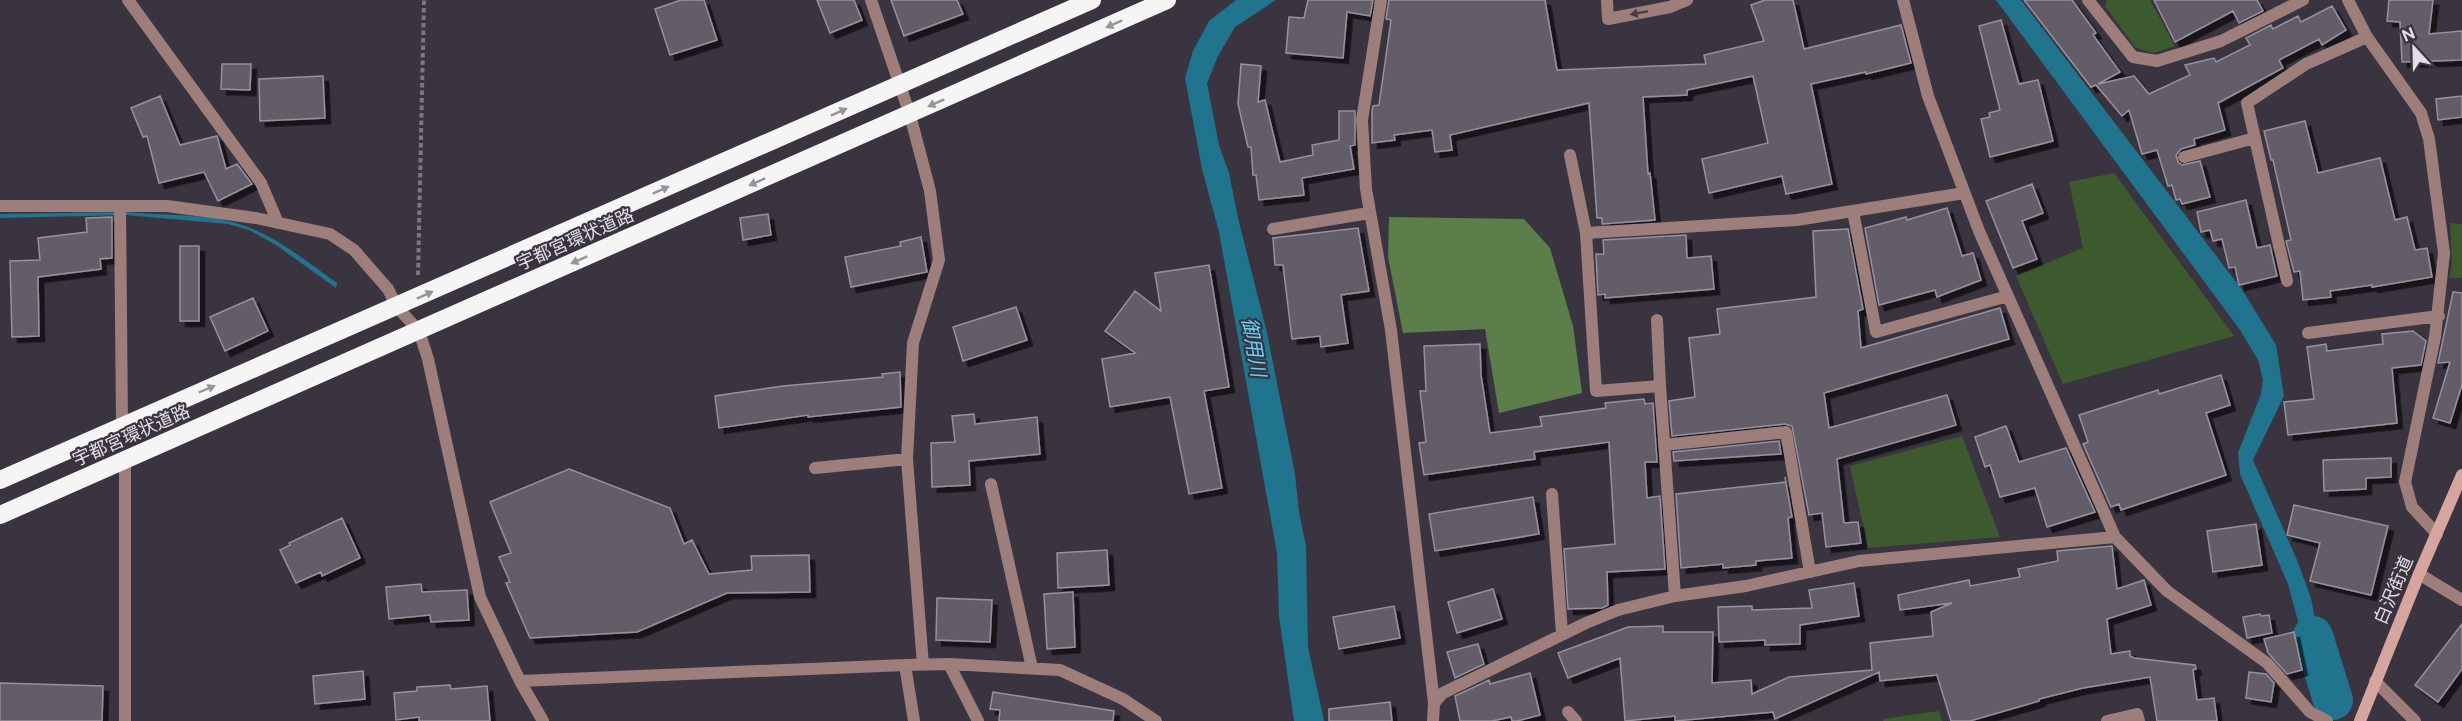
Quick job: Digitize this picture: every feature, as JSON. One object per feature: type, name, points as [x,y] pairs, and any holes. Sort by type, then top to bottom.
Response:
[{"type":"highway","name":"宇都宮環状道路","points":[[0,480],[1092,0]]},
{"type":"highway","name":"宇都宮環状道路","points":[[0,515],[1167,0]]},
{"type":"main road","name":"白沢街道","points":[[2360,721],[2419,574],[2462,475]]},
{"type":"street","points":[[128,0],[261,183],[278,223]]},
{"type":"street","points":[[871,0],[910,114],[930,191],[939,260],[913,343],[907,459],[923,665]]},
{"type":"street","points":[[1381,0],[1362,120],[1369,213],[1391,330],[1434,702],[1433,721]]},
{"type":"street","points":[[1607,0],[1608,19],[1670,7],[1687,0]]},
{"type":"street","points":[[1903,0],[1928,96],[1964,194],[2115,537],[2167,591],[2267,663],[2310,712],[2327,721]]},
{"type":"street","points":[[2088,0],[2133,57],[2157,62],[2221,40],[2303,0]]},
{"type":"street","points":[[2348,0],[2367,37],[2421,113],[2429,139],[2444,253],[2439,316],[2405,482],[2412,507],[2436,534]]},
{"type":"street","points":[[2287,281],[2247,103],[2306,64],[2367,37]]},
{"type":"street","points":[[2184,157],[2255,138]]},
{"type":"street","points":[[1570,155],[1586,233],[1596,391],[1660,386]]},
{"type":"street","points":[[1586,233],[1797,220],[1964,194]]},
{"type":"street","points":[[0,206],[167,206],[256,218],[330,234],[354,250],[388,289],[397,307],[419,331],[428,359],[480,597],[520,681],[543,721]]},
{"type":"street","points":[[120,206],[122,426]]},
{"type":"street","points":[[1853,211],[1876,332],[2008,296]]},
{"type":"street","points":[[1273,229],[1369,213]]},
{"type":"street","points":[[2308,333],[2439,316]]},
{"type":"street","points":[[1658,320],[1660,386],[1675,596]]},
{"type":"street","points":[[1664,446],[1786,432],[1810,572]]},
{"type":"street","points":[[815,468],[907,459]]},
{"type":"street","points":[[125,460],[125,721]]},
{"type":"street","points":[[991,484],[1032,668]]},
{"type":"street","points":[[1552,494],[1562,634]]},
{"type":"street","points":[[1434,702],[1443,693],[1562,634],[1618,610],[1675,596],[1746,586],[1858,561],[2115,537]]},
{"type":"street","points":[[2419,574],[2462,600]]},
{"type":"street","points":[[520,681],[906,665],[949,664],[1032,668],[1060,670],[1123,699],[1156,721]]},
{"type":"street","points":[[949,664],[978,721]]},
{"type":"street","points":[[906,665],[914,721]]},
{"type":"street","points":[[2375,681],[2415,721]]},
{"type":"street","points":[[2107,721],[2137,714],[2139,721]]},
{"type":"path","points":[[418,276],[424,0]]},
{"type":"green space","points":[[2107,0],[2150,0],[2175,46],[2152,53],[2135,47],[2105,6]]},
{"type":"green space","points":[[2114,173],[2234,336],[2063,384],[2016,276],[2083,248],[2069,182]]},
{"type":"green space","points":[[1389,217],[1524,219],[1550,248],[1573,326],[1582,393],[1499,413],[1485,329],[1403,333],[1388,257]]},
{"type":"green space","points":[[2450,223],[2462,224],[2462,278],[2449,278],[2452,265]]},
{"type":"green space","points":[[1962,436],[2000,537],[1868,548],[1850,466]]},
{"type":"green space","points":[[1939,711],[1942,721],[1883,721],[1883,719]]},
{"type":"water","name":"御用川","points":[[1236,0],[1276,0],[1235,27],[1218,56],[1207,83],[1219,145],[1229,173],[1267,333],[1295,474],[1306,546],[1308,647],[1324,721],[1294,721],[1279,616],[1277,553],[1219,232],[1202,169],[1185,78],[1193,51],[1209,21]]},
{"type":"water","points":[[1996,0],[2021,0],[2243,291],[2276,345],[2284,396],[2253,460],[2297,560],[2311,598],[2316,625],[2337,680],[2320,702],[2288,584],[2240,474],[2238,453],[2261,394],[2263,380],[2258,360],[2240,330]]},
{"type":"water","points":[[126,212],[203,217],[243,225],[272,238],[298,255],[337,283],[336,288],[276,245],[249,230],[228,224],[126,215],[0,218],[0,214]]},
{"type":"building","points":[[681,0],[704,0],[717,40],[670,55],[655,9]]},
{"type":"building","points":[[817,0],[854,0],[862,20],[830,33]]},
{"type":"building","points":[[891,0],[957,0],[963,14],[904,36]]},
{"type":"building","points":[[1308,0],[1373,0],[1370,16],[1347,12],[1343,58],[1286,53],[1289,17],[1304,18]]},
{"type":"building","points":[[1389,0],[1545,0],[1557,70],[1706,64],[1704,55],[1764,41],[1751,5],[1765,0],[1793,0],[1804,49],[1901,25],[1911,63],[1811,84],[1832,184],[1786,194],[1782,176],[1709,193],[1702,159],[1768,143],[1753,76],[1687,90],[1687,95],[1643,97],[1648,174],[1650,173],[1655,220],[1602,224],[1602,218],[1597,218],[1589,103],[1450,135],[1452,150],[1435,152],[1432,130],[1394,135],[1395,140],[1372,143],[1372,111],[1373,106],[1379,105],[1391,20],[1386,19]]},
{"type":"building","points":[[2024,0],[2072,0],[2096,33],[2093,35],[2120,72],[2098,84],[2134,76],[2149,94],[2190,75],[2185,65],[2214,58],[2216,62],[2250,45],[2246,38],[2271,25],[2273,29],[2298,16],[2301,22],[2332,6],[2346,30],[2322,45],[2319,39],[2279,60],[2283,68],[2218,103],[2225,130],[2194,139],[2195,145],[2181,149],[2176,155],[2178,162],[2182,165],[2200,161],[2210,197],[2182,204],[2180,199],[2176,200],[2172,185],[2168,186],[2157,150],[2142,154],[2129,110],[2122,116],[2096,85],[2091,87]]},
{"type":"building","points":[[2154,0],[2257,0],[2263,11],[2239,23],[2233,11],[2175,42]]},
{"type":"building","points":[[2389,0],[2433,0],[2429,34],[2462,31],[2462,60],[2402,62],[2400,22],[2387,21]]},
{"type":"building","points":[[2001,20],[2019,84],[2038,80],[2053,141],[1990,157],[1981,119],[1990,117],[1989,113],[2000,110],[1979,26]]},
{"type":"building","points":[[222,64],[251,64],[250,90],[221,89]]},
{"type":"building","points":[[1241,64],[1261,66],[1258,102],[1265,100],[1280,162],[1313,155],[1312,145],[1339,140],[1339,111],[1355,111],[1355,145],[1350,146],[1354,169],[1302,178],[1304,195],[1259,200],[1256,175],[1253,175],[1251,147],[1248,147],[1238,104]]},
{"type":"building","points":[[323,76],[325,118],[260,121],[259,79]]},
{"type":"building","points":[[160,96],[180,145],[217,136],[226,169],[237,164],[252,184],[218,201],[204,172],[159,183],[147,136],[143,137],[131,108]]},
{"type":"building","points":[[2462,96],[2462,117],[2438,120],[2436,99]]},
{"type":"building","points":[[2305,121],[2318,173],[2380,158],[2395,220],[2407,217],[2415,250],[2427,248],[2432,277],[2330,291],[2331,297],[2303,300],[2300,271],[2294,272],[2286,241],[2291,240],[2264,131]]},
{"type":"building","points":[[2032,184],[2043,213],[2022,221],[2037,259],[2013,268],[1986,201]]},
{"type":"building","points":[[2246,200],[2257,248],[2270,245],[2277,276],[2239,285],[2235,267],[2229,268],[2222,239],[2213,241],[2210,230],[2201,232],[2197,212]]},
{"type":"building","points":[[1947,208],[1962,256],[1973,253],[1981,280],[1937,297],[1935,290],[1879,305],[1865,228],[1906,217],[1907,220]]},
{"type":"building","points":[[768,214],[771,235],[743,240],[740,218]]},
{"type":"building","points":[[112,217],[112,258],[100,259],[101,269],[38,277],[39,336],[12,337],[10,261],[40,260],[38,238],[87,232],[86,218]]},
{"type":"building","points":[[1358,228],[1369,291],[1341,295],[1348,343],[1321,347],[1320,336],[1292,339],[1283,265],[1275,265],[1273,238]]},
{"type":"building","points":[[1848,229],[1863,309],[1858,311],[1861,348],[2000,308],[2009,339],[1824,393],[1829,428],[1947,395],[1956,425],[1837,459],[1844,523],[1858,522],[1861,543],[1826,547],[1822,513],[1809,515],[1792,426],[1785,424],[1672,436],[1669,401],[1695,397],[1689,338],[1720,334],[1717,309],[1816,297],[1813,231]]},
{"type":"building","points":[[1686,235],[1687,258],[1711,256],[1714,289],[1605,298],[1605,294],[1598,295],[1596,254],[1604,254],[1603,240]]},
{"type":"building","points":[[921,237],[927,272],[851,287],[845,257],[901,246],[900,242]]},
{"type":"building","points":[[180,246],[199,246],[199,321],[180,321]]},
{"type":"building","points":[[1209,265],[1229,387],[1204,391],[1222,488],[1189,494],[1170,397],[1110,407],[1102,359],[1135,353],[1105,331],[1135,291],[1161,311],[1155,273]]},
{"type":"building","points":[[2453,292],[2462,293],[2462,385],[2450,423],[2433,418],[2450,362],[2438,363]]},
{"type":"building","points":[[253,298],[268,331],[225,351],[210,317]]},
{"type":"building","points":[[1016,307],[1027,340],[963,361],[953,327]]},
{"type":"building","points":[[2413,331],[2426,341],[2421,365],[2392,368],[2397,423],[2288,435],[2284,402],[2314,399],[2307,347],[2326,344],[2327,351],[2383,344],[2382,334]]},
{"type":"building","points":[[1480,344],[1481,375],[1490,433],[1542,426],[1540,417],[1606,408],[1605,403],[1644,399],[1645,404],[1653,403],[1657,462],[1645,462],[1647,498],[1660,496],[1665,569],[1607,572],[1608,605],[1602,608],[1568,609],[1564,549],[1615,544],[1609,442],[1534,452],[1535,459],[1424,475],[1419,443],[1426,442],[1420,391],[1426,391],[1424,346]]},
{"type":"building","points":[[900,372],[901,407],[808,417],[808,415],[719,428],[715,396],[783,386],[883,377],[882,374]]},
{"type":"building","points":[[2221,375],[2230,405],[2206,413],[2226,475],[2121,510],[2119,504],[2111,507],[2083,444],[2088,442],[2079,415],[2158,390],[2159,394]]},
{"type":"building","points":[[974,414],[975,424],[1037,417],[1040,454],[969,461],[970,485],[932,487],[931,443],[955,442],[952,416]]},
{"type":"building","points":[[2006,426],[2019,462],[2066,448],[2095,512],[2047,527],[2035,488],[2000,497],[1990,465],[1985,467],[1975,437]]},
{"type":"building","points":[[1779,441],[1781,454],[1674,461],[1673,452]]},
{"type":"building","points":[[2391,458],[2391,477],[2366,478],[2366,489],[2324,491],[2323,460]]},
{"type":"building","points":[[569,469],[670,508],[684,544],[692,540],[709,574],[752,570],[751,556],[809,555],[810,592],[727,593],[637,632],[530,638],[506,583],[510,582],[499,557],[511,553],[490,502]]},
{"type":"building","points":[[1786,482],[1792,517],[1788,518],[1792,558],[1756,561],[1756,565],[1723,568],[1723,564],[1681,568],[1676,494]]},
{"type":"building","points":[[1533,497],[1539,534],[1435,551],[1429,514]]},
{"type":"building","points":[[2294,505],[2388,526],[2371,595],[2310,581],[2320,543],[2287,535]]},
{"type":"building","points":[[342,518],[360,558],[322,576],[321,572],[296,583],[280,550],[290,545],[289,543]]},
{"type":"building","points":[[2256,524],[2262,565],[2213,572],[2207,531]]},
{"type":"building","points":[[2112,546],[2117,589],[2144,580],[2151,605],[2107,619],[2111,654],[2130,651],[2130,656],[2134,658],[2195,665],[2196,669],[2193,670],[2197,700],[2214,698],[2217,721],[2157,721],[2150,677],[2083,688],[1970,721],[1951,721],[1937,675],[1880,681],[1879,672],[1775,719],[1773,712],[1675,721],[1675,716],[1625,721],[1620,658],[1568,678],[1558,653],[1628,627],[1663,626],[1663,632],[1713,632],[1712,683],[1751,680],[1752,694],[1789,677],[1872,670],[1870,643],[1933,636],[1931,612],[1952,603],[1900,610],[1898,595],[1969,580],[1970,586],[2020,577],[2018,569],[2058,561],[2057,551]]},
{"type":"building","points":[[1107,550],[1109,585],[1058,588],[1057,553]]},
{"type":"building","points":[[1854,583],[1859,616],[1800,625],[1800,644],[1765,645],[1765,640],[1719,642],[1718,607],[1752,606],[1752,610],[1812,608],[1809,590]]},
{"type":"building","points":[[421,584],[422,592],[467,590],[469,620],[431,622],[430,615],[389,619],[386,587]]},
{"type":"building","points":[[1493,589],[1502,619],[1457,633],[1448,602]]},
{"type":"building","points":[[1073,592],[1075,647],[1047,649],[1044,594]]},
{"type":"building","points":[[937,598],[992,600],[990,642],[936,640]]},
{"type":"building","points":[[1394,606],[1400,638],[1339,649],[1333,617]]},
{"type":"building","points":[[2260,614],[2261,616],[2269,615],[2272,633],[2247,638],[2243,617]]},
{"type":"building","points":[[2462,624],[2462,669],[2438,702],[2415,685]]},
{"type":"building","points":[[2294,632],[2302,670],[2287,674],[2268,653],[2264,639]]},
{"type":"building","points":[[1478,644],[1484,664],[1455,678],[1447,652]]},
{"type":"building","points":[[363,671],[365,699],[315,704],[313,676]]},
{"type":"building","points":[[2249,672],[2266,674],[2274,683],[2271,702],[2246,698]]},
{"type":"building","points":[[1530,673],[1540,715],[1517,721],[1512,721],[1511,717],[1492,721],[1460,721],[1455,696],[1489,680],[1490,684]]},
{"type":"building","points":[[0,683],[103,686],[102,721],[0,721]]},
{"type":"building","points":[[450,685],[451,689],[487,686],[490,721],[419,721],[419,717],[396,720],[394,693],[417,691],[417,687]]},
{"type":"building","points":[[993,692],[1114,711],[1113,721],[999,721],[1000,710],[990,709]]},
{"type":"building","points":[[1390,702],[1392,721],[1329,721],[1329,709]]},
{"type":"waterway","points":[[2313,636],[2333,700]]}]
